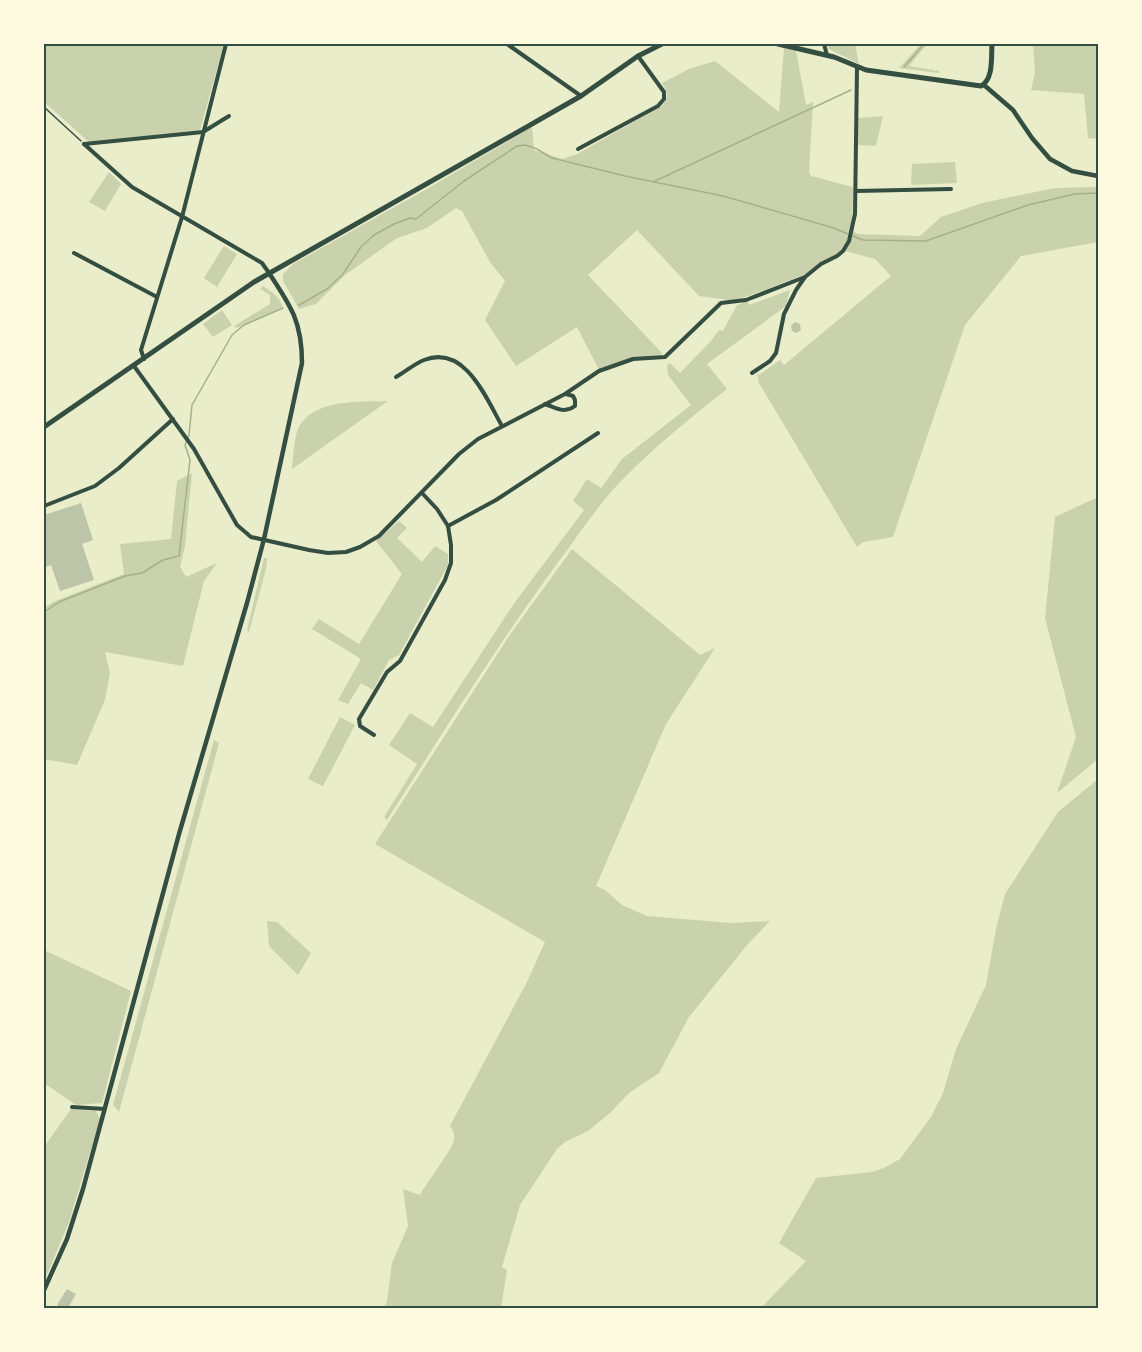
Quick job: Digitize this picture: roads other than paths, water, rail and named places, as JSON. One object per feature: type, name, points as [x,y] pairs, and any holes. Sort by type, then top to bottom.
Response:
[{"type":"main road","points":[[44,427],[269,273],[581,96],[638,57],[662,44]]},
{"type":"main road","points":[[778,44],[827,55],[858,68],[884,74],[986,82],[992,44]]},
{"type":"street","points":[[144,359],[141,350],[182,217],[226,44]]},
{"type":"street","points":[[507,44],[581,96]]},
{"type":"street","points":[[824,44],[827,55]]},
{"type":"street","points":[[578,149],[658,106],[664,99],[664,92],[638,57]]},
{"type":"street","points":[[752,373],[770,361],[776,352],[784,314],[805,277],[820,264],[837,256],[849,241],[856,191],[858,68]]},
{"type":"street","points":[[986,82],[1013,110],[1050,159],[1067,169],[1098,176]]},
{"type":"street","points":[[44,1290],[71,1228],[106,1109],[179,834],[247,603],[264,539],[302,363],[297,320],[262,263],[122,179],[84,144],[203,132],[229,116]]},
{"type":"street","points":[[856,191],[951,189]]},
{"type":"street","points":[[74,253],[157,297]]},
{"type":"street","points":[[134,366],[192,446],[237,525],[251,537],[328,553],[346,552],[379,536],[459,454],[478,439],[565,394],[599,371],[633,359],[665,357],[721,303],[746,300],[805,277]]},
{"type":"street","points":[[396,377],[423,360],[438,357],[449,358],[471,372],[502,426]]},
{"type":"street","points":[[544,404],[569,410],[575,406],[575,400],[573,396],[565,394]]},
{"type":"street","points":[[44,506],[96,486],[173,419]]},
{"type":"street","points":[[448,526],[496,500],[598,433]]},
{"type":"street","points":[[374,735],[360,726],[359,719],[387,672],[400,661],[445,580],[451,563],[448,526],[437,508],[422,493]]},
{"type":"street","points":[[72,1107],[106,1109]]},
{"type":"waterway","points":[[904,67],[924,44]]},
{"type":"waterway","points":[[653,182],[851,90]]},
{"type":"waterway","points":[[299,305],[327,289],[343,274],[361,247],[374,235],[394,224],[410,218],[416,219],[464,181],[517,146],[525,145],[552,158],[625,176],[723,196],[848,234]]},
{"type":"waterway","points":[[853,236],[863,240],[926,241],[1028,205],[1075,194],[1098,193]]},
{"type":"waterway","points":[[44,612],[59,602],[125,576],[142,573],[163,560],[179,556],[190,460],[185,445],[189,435],[192,405],[232,335],[244,325],[283,308]]}]
